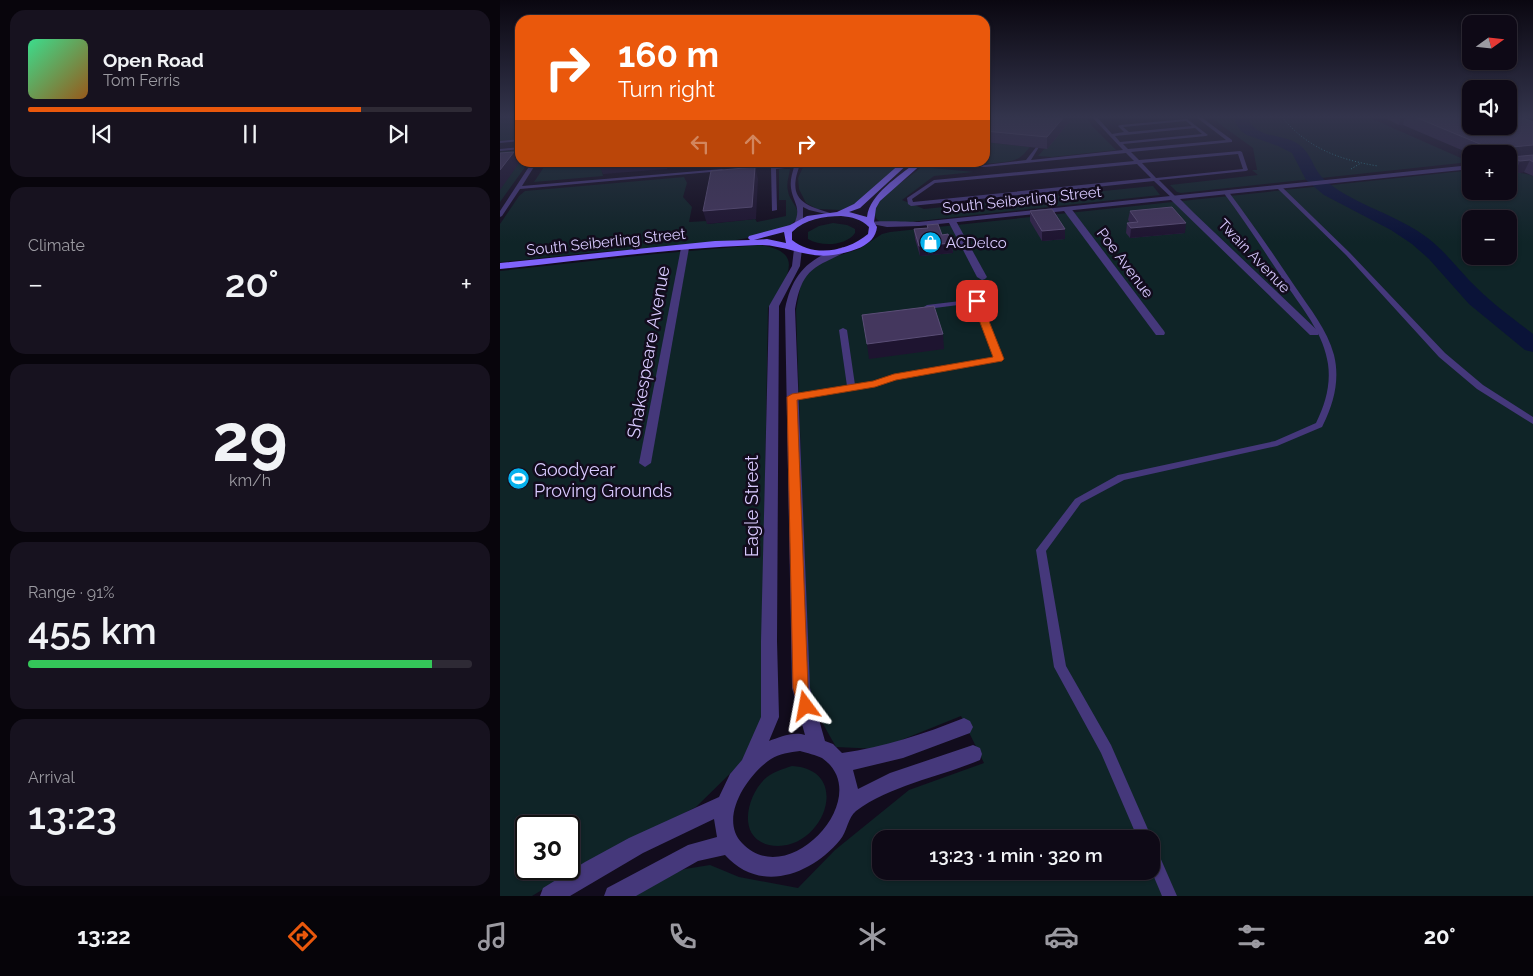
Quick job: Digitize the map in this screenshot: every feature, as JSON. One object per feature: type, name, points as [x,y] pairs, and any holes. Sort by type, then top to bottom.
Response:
[{"type":"main road","points":[[834,214],[857,206],[901,167]]},
{"type":"main road","points":[[873,233],[870,223],[872,208],[876,200],[916,167]]},
{"type":"main road","points":[[834,214],[856,216],[870,223]]},
{"type":"main road","name":"South Seiberling Street","points":[[500,266],[715,244],[757,236],[815,217],[834,214]]},
{"type":"main road","points":[[795,225],[788,232],[787,238],[797,248]]},
{"type":"main road","name":"South Seiberling Street","points":[[715,244],[766,242],[818,252],[843,250],[863,243],[873,233]]},
{"type":"street","name":"South Seiberling Street","points":[[873,233],[904,226],[1462,168]]},
{"type":"street","name":"Twain Avenue","points":[[1174,198],[1200,221],[1286,309],[1314,332]]},
{"type":"street","name":"Poe Avenue","points":[[1067,209],[1160,333]]},
{"type":"street","points":[[952,221],[982,277]]},
{"type":"street","name":"South Seiberling Street","points":[[870,223],[904,226]]},
{"type":"street","name":"Shakespeare Avenue","points":[[645,463],[685,248]]},
{"type":"street","name":"Eagle Street","points":[[749,765],[770,717],[772,688],[769,631],[774,306],[796,266],[797,248]]},
{"type":"street","points":[[817,744],[801,688],[790,309],[795,283],[809,267],[843,250]]},
{"type":"street","points":[[840,762],[884,755],[928,742],[964,727]]},
{"type":"street","points":[[800,742],[817,744],[833,753],[844,766],[849,785],[847,805],[839,826],[824,845],[804,860],[783,867],[761,867],[743,859],[730,844],[725,825],[726,804],[735,783],[749,765],[765,753],[782,745],[800,742]]},
{"type":"street","points":[[847,805],[890,782],[973,754]]},
{"type":"street","points":[[551,896],[580,876],[659,834],[726,804]]},
{"type":"street","points":[[615,896],[695,852],[730,844]]},
{"type":"lane","points":[[990,164],[1050,159]]},
{"type":"lane","points":[[1134,159],[1174,198]]},
{"type":"lane","points":[[1170,159],[934,182],[909,199],[911,204],[1246,170],[1242,159]]},
{"type":"lane","points":[[500,214],[531,167]]},
{"type":"lane","points":[[518,188],[751,167]]},
{"type":"lane","points":[[773,167],[774,210]]},
{"type":"lane","points":[[795,225],[802,215],[793,182],[798,167]]},
{"type":"lane","points":[[1279,187],[1348,254],[1442,355],[1480,387],[1533,421]]},
{"type":"lane","points":[[1141,830],[1106,748],[1060,667],[1041,550],[1078,501],[1121,477],[1277,443],[1319,425],[1329,405],[1332,388],[1330,357],[1323,334],[1226,192]]},
{"type":"lane","points":[[800,202],[810,208],[834,214]]},
{"type":"lane","points":[[792,397],[875,384],[894,377],[999,359],[977,301],[927,307]]},
{"type":"lane","points":[[843,330],[851,388]]},
{"type":"lane","points":[[1160,873],[1170,896]]},
{"type":"path","points":[[1349,159],[1380,166]]},
{"type":"green space","points":[[500,159],[515,159],[515,167],[525,167],[500,202]]},
{"type":"green space","points":[[990,159],[1017,159],[990,163]]},
{"type":"green space","points":[[1255,159],[1462,159],[1462,163],[1181,193],[1177,192],[1170,185],[1258,175],[1252,170],[1257,170]]},
{"type":"green space","points":[[544,167],[601,167],[603,176],[534,182]]},
{"type":"green space","points":[[803,167],[898,167],[857,203],[841,210],[817,209],[806,203],[799,189],[798,178]]},
{"type":"green space","points":[[921,167],[974,172],[934,176],[902,200],[924,209],[1153,186],[1160,195],[901,223],[878,221],[875,207],[878,202]]},
{"type":"green space","points":[[779,169],[790,169],[787,188],[798,214],[794,222],[781,229],[761,235],[707,244],[500,262],[500,224],[519,196],[525,191],[684,177],[687,183],[683,197],[692,207],[689,222],[707,221],[707,224],[755,219],[757,222],[786,216],[786,200],[779,200]]},
{"type":"green space","points":[[1462,171],[1462,200],[1517,200],[1517,172],[1533,176],[1533,896],[631,896],[661,878],[685,869],[710,865],[739,877],[798,888],[835,850],[909,790],[984,763],[961,716],[879,749],[836,747],[809,699],[796,310],[802,278],[822,261],[859,249],[882,234]]},
{"type":"green space","points":[[833,223],[847,225],[855,229],[855,233],[846,241],[833,244],[813,242],[808,239],[808,232],[819,226]]},
{"type":"green space","points":[[759,245],[774,248],[784,254],[788,260],[789,269],[781,288],[768,308],[763,601],[765,719],[746,758],[696,807],[580,867],[580,815],[515,815],[515,880],[558,880],[532,896],[500,896],[500,271]]},
{"type":"green space","points":[[792,766],[812,771],[823,782],[827,796],[824,811],[816,826],[804,838],[788,845],[769,845],[758,840],[752,833],[748,824],[750,803],[760,784],[767,777]]},
{"type":"building","points":[[500,159],[509,159],[500,170]]},
{"type":"building","points":[[1517,159],[1533,159],[1533,162],[1530,160],[1520,161]]},
{"type":"building","points":[[755,167],[752,207],[703,211],[711,171]]},
{"type":"building","points":[[1172,207],[1186,223],[1131,228],[1127,223],[1138,222],[1130,211]]},
{"type":"building","points":[[1052,209],[1065,229],[1042,231],[1030,211]]},
{"type":"building","points":[[938,224],[942,235],[948,234],[952,243],[919,246],[914,229],[928,228],[927,225]]},
{"type":"building","points":[[934,306],[943,334],[867,344],[862,315]]},
{"type":"waterway","points":[[1302,159],[1312,177],[1320,185],[1351,204],[1398,226],[1422,243],[1477,299],[1533,345]]},
{"type":"place","name":"ACDelco","points":[[930,243]]},
{"type":"place","name":"Goodyear Proving Grounds","points":[[518,479]]},
{"type":"route","points":[[806,706],[801,688],[792,397],[875,384],[894,377],[999,359],[977,301]]}]
